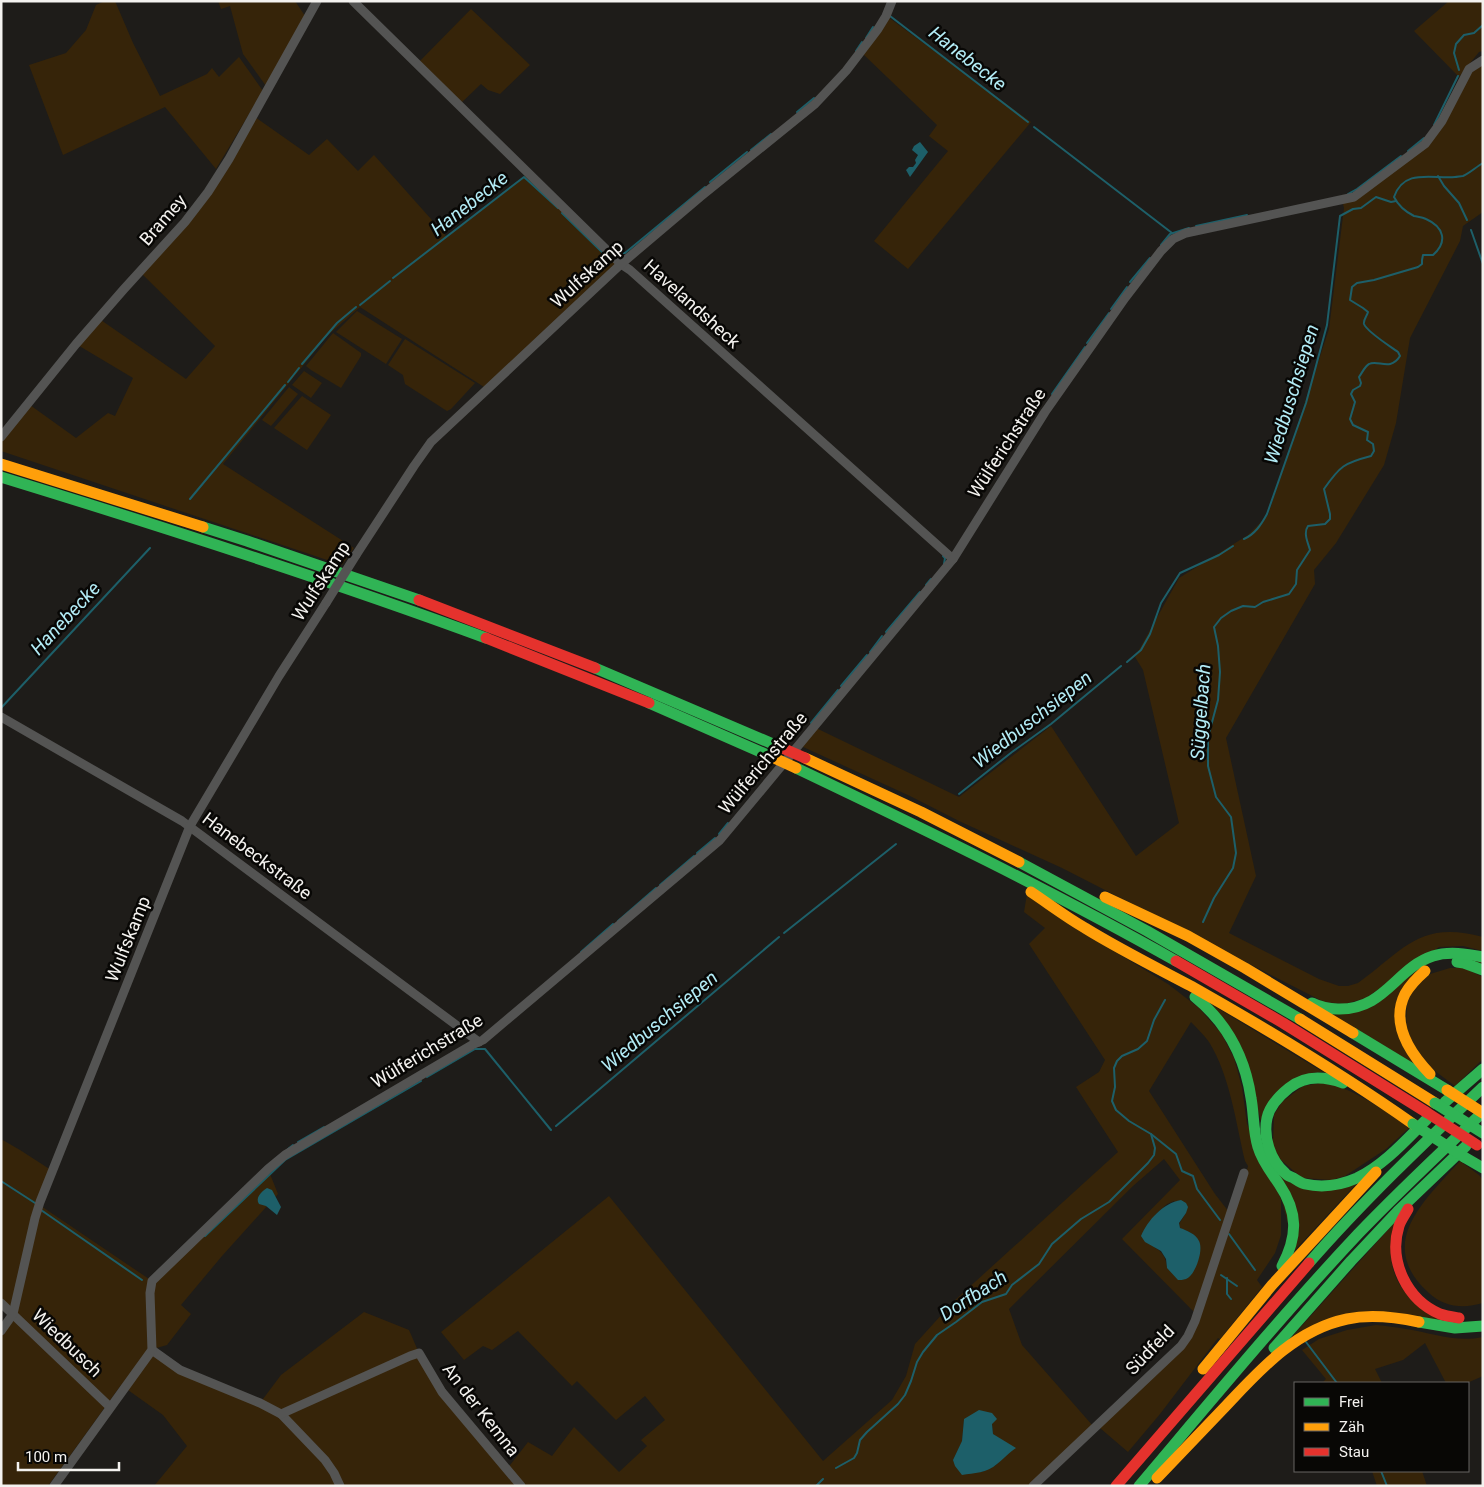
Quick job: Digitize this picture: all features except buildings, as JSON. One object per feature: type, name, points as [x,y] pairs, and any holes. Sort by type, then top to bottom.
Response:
[{"type":"highway","points":[[1,464],[238,538],[405,595],[582,662],[806,758],[978,840],[1145,929],[1318,1029],[1483,1134]]},
{"type":"highway","points":[[1,477],[157,525],[296,571],[490,639],[659,708],[772,757],[976,855],[1138,939],[1293,1029],[1480,1147]]},
{"type":"highway","points":[[978,840],[1059,874],[1188,936],[1245,968],[1483,1113],[1397,1194],[1343,1250],[1138,1486]]},
{"type":"highway","points":[[976,855],[997,872],[1022,885],[1083,927],[1190,986],[1290,1045],[1373,1096],[1480,1168]]},
{"type":"highway","points":[[1245,968],[1256,971],[1316,1006],[1341,1009],[1355,1008],[1368,1004],[1386,992],[1419,964],[1432,957],[1461,953],[1483,957]]},
{"type":"highway","points":[[1447,1090],[1423,1068],[1406,1045],[1400,1023],[1401,1004],[1409,986],[1419,975],[1438,965],[1451,962],[1464,963],[1483,970]]},
{"type":"highway","points":[[1153,967],[1207,1007],[1226,1029],[1244,1064],[1250,1089],[1258,1147],[1266,1166],[1289,1201],[1295,1221],[1291,1249],[1272,1285]]},
{"type":"highway","points":[[1413,1124],[1341,1082],[1330,1078],[1318,1077],[1300,1080],[1290,1086],[1276,1099],[1268,1117],[1266,1129],[1267,1142],[1270,1154],[1276,1164],[1286,1175],[1294,1180],[1312,1186],[1332,1186],[1344,1183],[1369,1170],[1398,1146],[1483,1065]]},
{"type":"highway","points":[[1470,1079],[1483,1069]]},
{"type":"highway","points":[[1116,1486],[1336,1232],[1407,1159],[1483,1087]]},
{"type":"highway","points":[[1255,1373],[1351,1261],[1483,1129]]},
{"type":"highway","points":[[1126,1475],[1136,1451],[1272,1285],[1398,1146]]},
{"type":"highway","points":[[1430,1180],[1404,1214],[1399,1224],[1395,1249],[1401,1279],[1416,1300],[1436,1313],[1451,1318],[1467,1319],[1483,1316]]},
{"type":"highway","points":[[1149,1486],[1255,1373],[1277,1353],[1299,1338],[1324,1326],[1370,1316],[1396,1317],[1461,1328],[1483,1326]]},
{"type":"street","name":"Bramey","points":[[1,437],[98,318],[185,222],[208,192],[229,159],[317,1]]},
{"type":"street","name":"Havelandsheck","points":[[353,1],[621,264],[953,559]]},
{"type":"street","name":"Wulfskamp","points":[[1,1331],[13,1314],[40,1202],[190,826],[274,684],[409,474],[431,442],[621,264],[815,104],[846,71],[878,29],[892,1]]},
{"type":"street","name":"Wülferichstraße","points":[[152,1350],[150,1293],[152,1281],[268,1169],[294,1149],[479,1042],[720,840],[953,559],[1050,406],[1136,282],[1173,239],[1186,233],[1354,197],[1425,144],[1442,121],[1469,69],[1483,60]]},
{"type":"street","name":"Hanebeckstraße","points":[[1,717],[190,826],[479,1042]]},
{"type":"street","name":"Südfeld","points":[[1033,1486],[1181,1346],[1188,1336],[1195,1321],[1244,1173]]},
{"type":"street","name":"Wiedbusch","points":[[1,1303],[110,1407]]},
{"type":"street","points":[[54,1486],[152,1350],[180,1370],[253,1400],[280,1414],[325,1460],[340,1486]]},
{"type":"street","name":"An der Kemna","points":[[280,1414],[418,1353],[442,1392],[521,1486]]},
{"type":"shaded area","points":[[105,1],[115,1],[133,43],[160,96],[207,74],[212,68],[219,77],[239,57],[263,91],[216,169],[165,107],[63,155],[29,65],[66,53],[86,30],[96,5]]},
{"type":"shaded area","points":[[218,1],[295,1],[305,16],[266,86],[243,54],[230,6],[221,9]]},
{"type":"shaded area","points":[[1449,1],[1483,1],[1483,51],[1479,52],[1459,77],[1414,31]]},
{"type":"shaded area","points":[[471,9],[530,65],[500,94],[488,90],[481,84],[459,105],[417,64]]},
{"type":"shaded area","points":[[888,17],[1031,122],[908,269],[874,241],[948,151],[929,136],[937,125],[863,54]]},
{"type":"shaded area","points":[[1483,60],[1483,212],[1463,226],[1460,241],[1410,338],[1396,423],[1384,465],[1336,543],[1314,570],[1315,584],[1226,738],[1256,876],[1229,933],[1319,979],[1339,986],[1358,983],[1401,949],[1427,935],[1443,932],[1483,937],[1483,951],[1463,946],[1439,947],[1366,998],[1345,1004],[1324,1002],[1062,868],[801,746],[816,728],[959,797],[1051,726],[1136,856],[1179,823],[1143,670],[1135,657],[1179,578],[1248,535],[1268,515],[1329,329],[1344,208],[1342,200],[1425,145],[1478,62]]},
{"type":"shaded area","points":[[255,117],[309,155],[327,139],[358,171],[374,155],[447,237],[528,173],[617,263],[484,387],[360,307],[328,335],[223,464],[354,548],[342,565],[1,451],[1,441],[30,405],[76,438],[108,413],[115,416],[133,378],[76,344],[98,318],[186,379],[215,346],[140,272],[186,223]]},
{"type":"shaded area","points":[[357,311],[402,339],[386,364],[336,332]]},
{"type":"shaded area","points":[[333,333],[361,353],[341,388],[306,366]]},
{"type":"shaded area","points":[[405,339],[475,383],[451,409],[447,411],[405,384],[403,375],[388,365]]},
{"type":"shaded area","points":[[304,371],[322,383],[311,398],[292,385]]},
{"type":"shaded area","points":[[289,387],[298,394],[271,426],[262,420]]},
{"type":"shaded area","points":[[302,396],[331,415],[307,450],[274,428]]},
{"type":"shaded area","points":[[1027,894],[1099,942],[1168,984],[1199,1008],[1221,1033],[1234,1058],[1242,1087],[1247,1124],[1281,1199],[1281,1235],[1275,1253],[1257,1280],[1262,1287],[1220,1339],[1218,1338],[1160,1414],[1128,1452],[1100,1428],[1184,1346],[1199,1316],[1122,1239],[1180,1180],[1164,1159],[1133,1186],[1009,1309],[1022,1345],[1093,1426],[1030,1486],[154,1486],[187,1446],[163,1415],[121,1385],[48,1486],[1,1486],[1,1334],[18,1316],[1,1301],[1,1139],[51,1170],[41,1206],[152,1281],[268,1169],[278,1194],[181,1305],[191,1314],[167,1345],[153,1349],[180,1370],[260,1403],[281,1375],[364,1312],[409,1330],[419,1353],[442,1392],[507,1469],[528,1442],[552,1456],[574,1427],[619,1472],[647,1446],[641,1440],[665,1420],[645,1396],[616,1420],[577,1381],[572,1386],[518,1331],[492,1350],[483,1346],[464,1360],[441,1332],[609,1196],[823,1461],[892,1400],[906,1376],[915,1344],[954,1301],[1118,1152],[1076,1087],[1099,1072],[1105,1060],[1029,944],[1045,928],[1024,912]],"holes":[[[1191,1022],[1209,1042],[1222,1070],[1232,1100],[1245,1161],[1248,1166],[1244,1182],[1229,1212],[1215,1194],[1149,1091]],[[1174,1201],[1186,1213],[1179,1224],[1180,1228],[1191,1233],[1198,1240],[1200,1248],[1198,1260],[1167,1268],[1166,1261],[1160,1251],[1154,1247],[1155,1215],[1167,1204]],[[964,1419],[992,1424],[993,1434],[1000,1439],[1007,1453],[996,1465],[982,1472],[953,1460],[962,1442]]]},
{"type":"shaded area","points":[[1445,956],[1459,956],[1483,961],[1483,965],[1461,958],[1447,958],[1435,961],[1423,967],[1404,986],[1398,998],[1395,1024],[1399,1039],[1412,1063],[1331,1013],[1343,1013],[1371,1007],[1420,966]]},
{"type":"shaded area","points":[[1450,968],[1464,968],[1483,977],[1483,1059],[1455,1086],[1435,1071],[1418,1053],[1406,1029],[1407,1003],[1412,991],[1430,974]]},
{"type":"shaded area","points":[[1209,1003],[1323,1072],[1312,1073],[1263,1116],[1290,1183],[1360,1180],[1295,1250],[1255,1099]]},
{"type":"shaded area","points":[[1320,1083],[1332,1085],[1355,1094],[1410,1127],[1386,1149],[1345,1176],[1332,1180],[1302,1178],[1281,1160],[1273,1144],[1274,1115],[1282,1102],[1303,1086]]},
{"type":"shaded area","points":[[1460,1161],[1483,1180],[1483,1303],[1468,1306],[1447,1304],[1429,1293],[1413,1275],[1406,1257],[1405,1240],[1411,1223],[1420,1207]]},
{"type":"shaded area","points":[[1395,1222],[1392,1234],[1391,1257],[1398,1282],[1406,1294],[1416,1304],[1441,1318],[1455,1322],[1483,1320],[1483,1322],[1461,1325],[1396,1313],[1368,1312],[1327,1321],[1290,1339]]},
{"type":"shaded area","points":[[1376,1325],[1402,1328],[1444,1337],[1473,1339],[1483,1337],[1483,1376],[1469,1382],[1445,1382],[1425,1343],[1403,1360],[1375,1369],[1382,1382],[1323,1382],[1326,1379],[1302,1350],[1319,1339],[1347,1330]]},
{"type":"shaded area","points":[[1372,1472],[1422,1472],[1427,1486],[1377,1486]]},
{"type":"water","points":[[920,142],[928,152],[910,177],[906,170],[909,167],[913,167],[916,163],[915,160],[918,155],[912,150]]},
{"type":"water","points":[[267,1188],[272,1190],[281,1207],[277,1215],[258,1202],[259,1195]]},
{"type":"water","points":[[1181,1200],[1188,1207],[1179,1223],[1180,1228],[1196,1236],[1199,1241],[1200,1250],[1198,1262],[1193,1273],[1186,1279],[1178,1280],[1167,1268],[1166,1259],[1161,1251],[1145,1242],[1141,1236],[1148,1224],[1162,1208]]},
{"type":"water","points":[[979,1410],[992,1413],[997,1419],[992,1424],[993,1434],[1016,1448],[989,1469],[962,1475],[953,1460],[962,1441],[964,1419]]},
{"type":"waterway","name":"Hanebecke","points":[[890,16],[1028,122]]},
{"type":"waterway","points":[[1459,70],[1454,53],[1456,44],[1464,35],[1474,33],[1483,25]]},
{"type":"waterway","name":"Hanebecke","points":[[866,38],[873,27]]},
{"type":"waterway","name":"Hanebecke","points":[[856,51],[862,42]]},
{"type":"waterway","points":[[1434,125],[1458,76]]},
{"type":"waterway","name":"Hanebecke","points":[[797,112],[814,98]]},
{"type":"waterway","name":"Hanebecke","points":[[1034,127],[1172,233]]},
{"type":"waterway","name":"Hanebecke","points":[[751,150],[771,134]]},
{"type":"waterway","points":[[1408,151],[1424,138]]},
{"type":"waterway","name":"Hanebecke","points":[[710,182],[747,152]]},
{"type":"waterway","points":[[1348,194],[1401,156]]},
{"type":"waterway","name":"Süggelbach","points":[[1203,922],[1214,898],[1233,868],[1236,853],[1231,817],[1216,797],[1208,766],[1208,737],[1218,700],[1220,672],[1214,627],[1221,618],[1231,611],[1243,606],[1255,607],[1263,602],[1289,594],[1296,584],[1297,570],[1310,550],[1306,535],[1308,526],[1325,524],[1330,519],[1324,489],[1334,475],[1348,463],[1371,456],[1374,451],[1373,444],[1367,440],[1368,432],[1353,425],[1350,419],[1355,402],[1351,394],[1353,390],[1360,386],[1359,377],[1368,365],[1373,363],[1392,363],[1400,356],[1398,352],[1366,327],[1364,322],[1368,312],[1350,300],[1352,287],[1357,283],[1418,267],[1422,264],[1423,255],[1433,255],[1438,250],[1442,240],[1442,235],[1437,226],[1422,217],[1414,216],[1402,208],[1394,197],[1399,188],[1412,178],[1463,176],[1483,163]]},
{"type":"waterway","points":[[1438,176],[1459,203],[1467,220]]},
{"type":"waterway","name":"Hanebecke","points":[[393,278],[524,177],[558,208]]},
{"type":"waterway","name":"Hanebecke","points":[[615,253],[625,253],[705,187]]},
{"type":"waterway","name":"Wiedbuschsiepen","points":[[1244,539],[1257,529],[1267,514],[1306,403],[1327,325],[1340,216],[1353,209],[1361,208],[1376,197],[1391,202],[1396,201]]},
{"type":"waterway","name":"Hanebecke","points":[[562,213],[603,253]]},
{"type":"waterway","points":[[1196,226],[1247,215]]},
{"type":"waterway","name":"Hanebecke","points":[[1161,245],[1170,234],[1189,228]]},
{"type":"waterway","points":[[1471,230],[1483,264]]},
{"type":"waterway","points":[[1130,282],[1150,258]]},
{"type":"waterway","name":"Hanebecke","points":[[360,305],[390,281]]},
{"type":"waterway","points":[[1111,309],[1127,287]]},
{"type":"waterway","name":"Hanebecke","points":[[302,364],[337,323],[356,307]]},
{"type":"waterway","points":[[1087,343],[1109,313]]},
{"type":"waterway","points":[[1052,394],[1085,347]]},
{"type":"waterway","name":"Hanebecke","points":[[288,382],[299,368]]},
{"type":"waterway","name":"Hanebecke","points":[[190,499],[285,385]]},
{"type":"waterway","name":"Wiedbuschsiepen","points":[[1127,662],[1141,650],[1150,634],[1161,603],[1180,573],[1219,555],[1233,546]]},
{"type":"waterway","name":"Hanebecke","points":[[1,708],[150,548]]},
{"type":"waterway","points":[[943,556],[945,558],[944,564]]},
{"type":"waterway","points":[[926,585],[931,579]]},
{"type":"waterway","points":[[886,632],[920,592]]},
{"type":"waterway","points":[[870,652],[882,636]]},
{"type":"waterway","points":[[841,686],[867,655]]},
{"type":"waterway","name":"Wiedbuschsiepen","points":[[959,794],[1051,724],[1121,666]]},
{"type":"waterway","points":[[811,723],[838,690]]},
{"type":"waterway","points":[[719,834],[728,823]]},
{"type":"waterway","points":[[697,853],[715,838]]},
{"type":"waterway","name":"Wiedbuschsiepen","points":[[784,933],[896,844]]},
{"type":"waterway","points":[[660,885],[694,856]]},
{"type":"waterway","points":[[618,921],[656,888]]},
{"type":"waterway","points":[[581,952],[613,924]]},
{"type":"waterway","name":"Wiedbuschsiepen","points":[[556,1126],[779,937]]},
{"type":"waterway","name":"Süggelbach","points":[[1165,1000],[1154,1020],[1147,1041],[1138,1049],[1122,1056],[1117,1061],[1114,1068],[1115,1087],[1112,1101],[1116,1110],[1129,1121],[1151,1134],[1176,1154],[1182,1171],[1193,1176],[1197,1189],[1220,1220]]},
{"type":"waterway","name":"Wiedbuschsiepen","points":[[427,1077],[475,1049],[485,1049],[551,1130]]},
{"type":"waterway","name":"Wiedbuschsiepen","points":[[205,1236],[285,1160],[421,1081]]},
{"type":"waterway","points":[[298,1142],[324,1127]]},
{"type":"waterway","name":"Dorfbach","points":[[836,1468],[854,1458],[860,1440],[905,1395],[917,1362],[937,1335],[982,1302],[1006,1294],[1012,1285],[1039,1264],[1052,1244],[1081,1219],[1109,1202],[1154,1155],[1155,1148],[1151,1134]]},
{"type":"waterway","points":[[288,1149],[293,1145]]},
{"type":"waterway","name":"Wiedbuschsiepen","points":[[1,1181],[35,1203]]},
{"type":"waterway","name":"Wiedbuschsiepen","points":[[41,1210],[142,1280]]},
{"type":"waterway","name":"Süggelbach","points":[[1229,1234],[1255,1270]]},
{"type":"waterway","points":[[1221,1275],[1237,1286]]},
{"type":"waterway","points":[[1227,1278],[1227,1294],[1231,1299]]},
{"type":"waterway","name":"Süggelbach","points":[[1306,1342],[1336,1382]]},
{"type":"waterway","name":"Süggelbach","points":[[1381,1472],[1387,1486]]},
{"type":"waterway","name":"Dorfbach","points":[[816,1486],[823,1479]]},
{"type":"traffic: fast","points":[[1,477],[245,554],[486,638]]},
{"type":"traffic: fast","points":[[203,527],[419,600]]},
{"type":"traffic: fast","points":[[595,668],[780,747]]},
{"type":"traffic: fast","points":[[649,703],[772,757]]},
{"type":"traffic: fast","points":[[796,768],[1035,885],[1176,961]]},
{"type":"traffic: fast","points":[[1019,862],[1147,931],[1300,1019]]},
{"type":"traffic: fast","points":[[1312,1003],[1331,1009],[1354,1008],[1379,996],[1409,969],[1433,956],[1452,953],[1483,957]]},
{"type":"traffic: fast","points":[[1457,962],[1483,970]]},
{"type":"traffic: fast","points":[[1195,997],[1216,1018],[1233,1042],[1239,1055],[1248,1083],[1256,1141],[1267,1166],[1290,1204],[1293,1214],[1293,1234],[1282,1266]]},
{"type":"traffic: fast","points":[[1353,1033],[1447,1090]]},
{"type":"traffic: fast","points":[[1445,1102],[1483,1069]]},
{"type":"traffic: fast","points":[[1343,1083],[1322,1078],[1302,1081],[1282,1094],[1268,1113],[1266,1133],[1269,1148],[1275,1162],[1286,1174],[1302,1183],[1318,1186],[1331,1185],[1345,1182],[1367,1173],[1403,1143],[1427,1119]]},
{"type":"traffic: fast","points":[[1309,1263],[1372,1195],[1483,1087]]},
{"type":"traffic: fast","points":[[1435,1103],[1483,1133]]},
{"type":"traffic: fast","points":[[1139,1486],[1247,1358],[1358,1234],[1483,1112]]},
{"type":"traffic: fast","points":[[1413,1124],[1464,1157]]},
{"type":"traffic: fast","points":[[1274,1348],[1398,1211],[1466,1146]]},
{"type":"traffic: fast","points":[[1464,1157],[1483,1168]]},
{"type":"traffic: fast","points":[[1419,1322],[1455,1328],[1483,1326]]},
{"type":"traffic: slow","points":[[1,464],[203,527]]},
{"type":"traffic: slow","points":[[772,757],[796,768]]},
{"type":"traffic: slow","points":[[805,758],[921,812],[1019,862]]},
{"type":"traffic: slow","points":[[1031,892],[1098,936],[1191,986],[1276,1035],[1359,1087],[1413,1124]]},
{"type":"traffic: slow","points":[[1105,897],[1188,936],[1353,1033]]},
{"type":"traffic: slow","points":[[1425,971],[1405,994],[1400,1016],[1401,1027],[1409,1047],[1430,1074]]},
{"type":"traffic: slow","points":[[1300,1019],[1435,1103]]},
{"type":"traffic: slow","points":[[1447,1090],[1483,1113]]},
{"type":"traffic: slow","points":[[1203,1369],[1272,1285],[1376,1172]]},
{"type":"traffic: slow","points":[[1157,1478],[1264,1367],[1278,1354],[1310,1332],[1356,1317],[1383,1317],[1419,1322]]},
{"type":"traffic: jam","points":[[419,600],[595,668]]},
{"type":"traffic: jam","points":[[486,638],[649,703]]},
{"type":"traffic: jam","points":[[780,747],[805,758]]},
{"type":"traffic: jam","points":[[1176,961],[1283,1023],[1426,1112]]},
{"type":"traffic: jam","points":[[1426,1112],[1477,1145]]},
{"type":"traffic: jam","points":[[1408,1209],[1400,1224],[1396,1239],[1398,1266],[1403,1278],[1418,1299],[1428,1308],[1440,1314],[1459,1318]]},
{"type":"traffic: jam","points":[[1116,1486],[1309,1263]]}]
